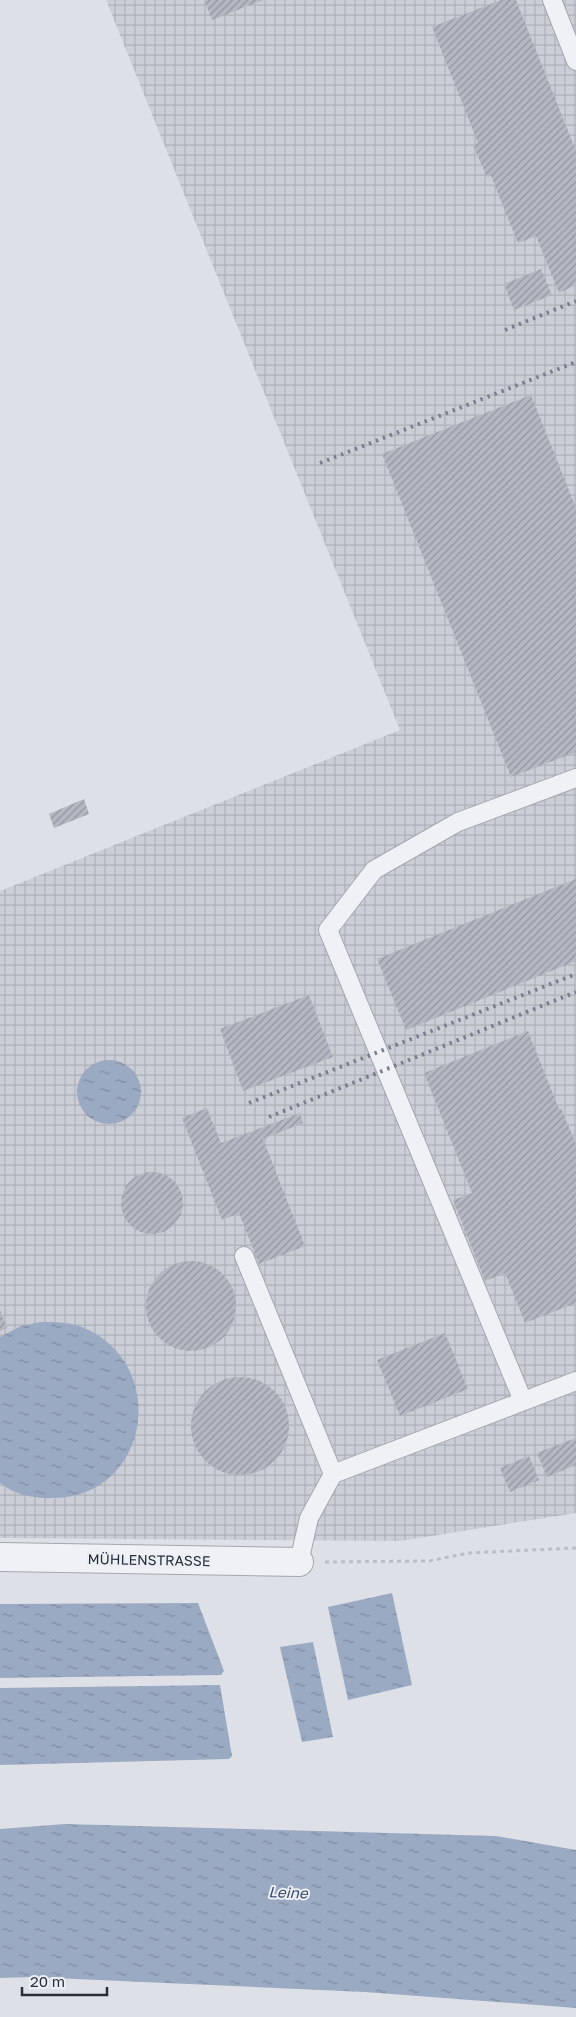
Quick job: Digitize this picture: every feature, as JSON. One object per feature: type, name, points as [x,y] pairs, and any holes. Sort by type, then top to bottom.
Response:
[{"type":"street","name":"MÜHLENSTRASSE","points":[[0,1557],[299,1562]]},
{"type":"lane","points":[[552,0],[576,61]]},
{"type":"lane","points":[[523,1401],[328,930],[374,870],[458,822],[576,778]]},
{"type":"lane","points":[[244,1256],[333,1474]]},
{"type":"lane","points":[[299,1562],[309,1518],[333,1474],[576,1381]]},
{"type":"path","points":[[299,1562],[429,1561],[469,1553],[576,1548]]},
{"type":"shaded area","points":[[106,0],[576,0],[576,1513],[400,1541],[0,1538],[0,891],[400,730]]},
{"type":"water","points":[[109,1060],[127,1066],[135,1074],[141,1092],[135,1110],[127,1118],[109,1124],[91,1118],[83,1110],[77,1092],[83,1074],[91,1066]]},
{"type":"water","points":[[41,1322],[77,1325],[110,1345],[129,1369],[138,1397],[137,1426],[129,1453],[111,1476],[86,1492],[54,1498],[26,1495],[12,1491],[0,1483],[0,1337],[21,1326]]},
{"type":"water","points":[[392,1593],[412,1685],[348,1700],[328,1607]]},
{"type":"water","points":[[198,1603],[224,1671],[221,1675],[0,1678],[0,1604]]},
{"type":"water","points":[[313,1642],[333,1737],[302,1742],[280,1647]]},
{"type":"water","points":[[220,1685],[232,1756],[229,1759],[0,1765],[0,1688]]},
{"type":"water","name":"Leine","points":[[65,1824],[496,1836],[576,1850],[576,2008],[365,1992],[31,1977],[0,1978],[0,1829]]},
{"type":"building","points":[[204,0],[263,0],[212,20]]},
{"type":"building","points":[[501,0],[516,0],[576,151],[576,285],[559,293],[536,236],[518,243],[491,176],[487,177],[473,145],[478,143],[432,27]]},
{"type":"building","points":[[541,269],[552,295],[514,310],[504,284]]},
{"type":"building","points":[[531,395],[576,508],[576,752],[511,777],[382,454]]},
{"type":"building","points":[[84,799],[89,814],[54,828],[49,814]]},
{"type":"building","points":[[576,879],[576,961],[406,1030],[377,959]]},
{"type":"building","points":[[309,995],[333,1057],[243,1091],[220,1029]]},
{"type":"building","points":[[528,1031],[559,1109],[561,1108],[576,1144],[576,1303],[525,1323],[505,1273],[485,1281],[453,1200],[472,1193],[424,1073]]},
{"type":"building","points":[[207,1108],[221,1143],[300,1113],[303,1123],[263,1139],[305,1246],[259,1264],[239,1213],[222,1220],[182,1118]]},
{"type":"building","points":[[146,1172],[158,1172],[174,1181],[181,1191],[183,1203],[181,1215],[174,1225],[158,1234],[146,1234],[135,1229],[126,1220],[121,1209],[121,1197],[126,1186],[135,1177]]},
{"type":"building","points":[[191,1261],[208,1264],[223,1274],[233,1289],[236,1306],[233,1323],[223,1338],[208,1348],[191,1351],[174,1348],[159,1338],[149,1323],[146,1306],[149,1289],[159,1274],[174,1264]]},
{"type":"building","points":[[0,1310],[7,1328],[0,1331]]},
{"type":"building","points":[[445,1333],[468,1389],[400,1416],[377,1360]]},
{"type":"building","points":[[240,1377],[259,1381],[275,1391],[285,1407],[289,1426],[285,1445],[275,1461],[259,1471],[240,1475],[221,1471],[205,1461],[195,1445],[191,1426],[195,1407],[205,1391],[221,1381]]},
{"type":"building","points":[[576,1438],[576,1465],[547,1477],[537,1453]]},
{"type":"building","points":[[529,1456],[539,1480],[510,1492],[500,1468]]},
{"type":"railway","points":[[505,330],[576,301]]},
{"type":"railway","points":[[320,463],[576,362]]},
{"type":"railway","points":[[249,1103],[576,974]]},
{"type":"railway","points":[[269,1117],[576,992]]}]
